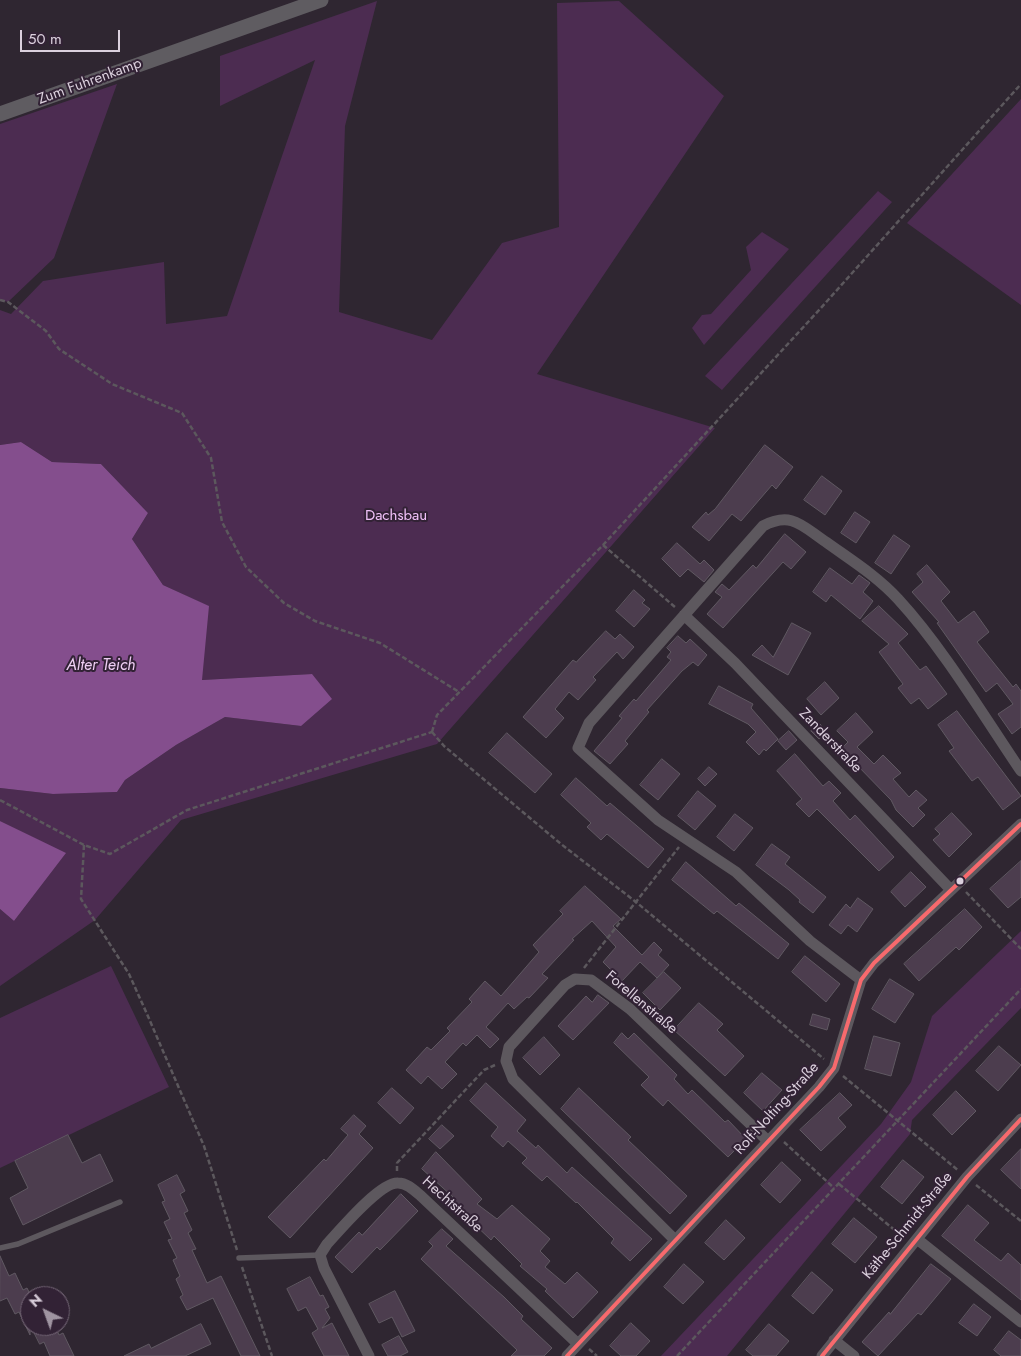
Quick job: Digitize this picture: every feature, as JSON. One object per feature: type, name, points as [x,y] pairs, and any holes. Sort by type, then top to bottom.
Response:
[{"type":"street","name":"Zum Fuhrenkamp","points":[[0,114],[321,0]]},
{"type":"street","points":[[862,980],[810,941],[736,872],[658,820],[578,748],[589,723],[763,526],[776,519],[786,518],[799,524],[867,570],[898,599],[947,662],[1021,772]]},
{"type":"street","name":"Zanderstraße","points":[[684,615],[735,663],[955,887]]},
{"type":"street","name":"Rolf-Nolting-Straße","points":[[567,1356],[819,1087],[834,1068],[862,980],[874,963],[1021,824]]},
{"type":"street","points":[[575,979],[565,985],[510,1047],[506,1061],[513,1079],[531,1100],[675,1240]]},
{"type":"street","name":"Forellenstraße","points":[[575,979],[591,980],[630,1009],[772,1137]]},
{"type":"street","name":"Käthe-Schmidt-Straße","points":[[822,1356],[967,1177],[1021,1119]]},
{"type":"street","name":"Hechtstraße","points":[[320,1255],[327,1244],[384,1187],[396,1182],[407,1185],[422,1196],[578,1344]]},
{"type":"street","points":[[915,1242],[1021,1322]]},
{"type":"street","points":[[320,1255],[324,1268],[368,1356]]},
{"type":"street","points":[[834,1340],[854,1356]]},
{"type":"lane","points":[[0,1248],[18,1244],[120,1202]]},
{"type":"lane","points":[[239,1258],[320,1255]]},
{"type":"path","points":[[432,732],[437,715],[603,545],[820,309],[1021,84]]},
{"type":"path","points":[[0,300],[8,302],[46,331],[59,349],[112,384],[182,413],[210,458],[222,522],[226,530],[246,567],[284,603],[315,621],[380,644],[459,692]]},
{"type":"path","points":[[603,545],[684,615]]},
{"type":"path","points":[[1,801],[84,845],[110,854],[187,810],[432,732]]},
{"type":"path","points":[[432,732],[444,746],[561,844],[636,902],[1021,1222]]},
{"type":"path","points":[[575,979],[686,839]]},
{"type":"path","points":[[84,845],[81,899],[129,974],[204,1146],[272,1356]]},
{"type":"path","points":[[955,887],[1021,949]]},
{"type":"path","points":[[677,1356],[1021,989]]},
{"type":"path","points":[[396,1182],[397,1163],[484,1070],[506,1061]]},
{"type":"path","points":[[772,1137],[834,1188]]},
{"type":"path","points":[[839,1184],[915,1242]]},
{"type":"green space","name":"Dachsbau","points":[[377,1],[345,126],[339,312],[432,340],[502,243],[559,227],[557,3],[619,1],[724,96],[537,374],[715,428],[437,744],[181,820],[95,920],[0,986],[0,909],[14,921],[65,854],[0,821],[0,788],[53,794],[117,792],[125,780],[176,745],[225,717],[301,726],[312,674],[201,680],[208,606],[163,585],[132,539],[148,513],[101,464],[52,462],[21,442],[0,445],[0,310],[11,314],[43,281],[164,262],[166,324],[227,316],[315,60],[220,106],[220,56]]},
{"type":"green space","points":[[117,84],[54,258],[8,302],[0,300],[0,124]]},
{"type":"green space","points":[[1021,99],[1021,305],[907,223]]},
{"type":"green space","points":[[878,191],[892,202],[722,390],[705,376]]},
{"type":"green space","points":[[762,232],[789,249],[704,345],[692,328],[702,315],[711,314],[751,270],[746,247]]},
{"type":"green space","points":[[1021,931],[1021,1008],[912,1120],[910,1134],[727,1356],[661,1356],[881,1124],[911,1082],[932,1016]]},
{"type":"green space","points":[[111,966],[169,1087],[0,1168],[0,1018]]},
{"type":"water","name":"Alter Teich","points":[[21,442],[52,462],[101,464],[148,513],[132,539],[163,585],[209,606],[202,680],[312,674],[332,699],[301,726],[225,717],[176,745],[125,780],[117,792],[53,794],[0,788],[0,445]]},
{"type":"water","points":[[0,821],[66,853],[14,921],[0,909]]},
{"type":"building","points":[[765,445],[793,467],[776,489],[772,485],[741,521],[732,514],[709,541],[692,527],[706,512],[708,515],[715,509]]},
{"type":"building","points":[[822,476],[842,491],[825,515],[804,500]]},
{"type":"building","points":[[855,512],[870,522],[856,543],[841,533]]},
{"type":"building","points":[[785,534],[806,552],[791,569],[783,562],[723,628],[707,614],[722,597],[715,592],[722,584],[729,590],[753,565],[756,568]]},
{"type":"building","points":[[894,535],[910,546],[891,574],[875,563]]},
{"type":"building","points":[[677,543],[700,564],[704,560],[714,570],[704,582],[688,569],[680,577],[662,559]]},
{"type":"building","points":[[927,565],[950,592],[941,601],[958,623],[974,611],[989,632],[977,642],[1013,687],[1016,684],[1021,691],[1021,727],[1012,734],[998,714],[1013,704],[997,683],[986,692],[937,623],[939,622],[912,592],[923,582],[917,574]]},
{"type":"building","points":[[830,568],[852,584],[859,575],[870,583],[863,592],[873,601],[860,619],[831,595],[826,602],[813,592]]},
{"type":"building","points":[[634,590],[645,600],[642,603],[650,609],[634,627],[616,611]]},
{"type":"building","points":[[879,606],[908,634],[898,643],[920,670],[926,666],[947,694],[928,709],[919,698],[911,704],[898,688],[903,684],[879,652],[889,644],[862,621]]},
{"type":"building","points":[[792,623],[811,633],[788,675],[752,655],[762,645],[773,657]]},
{"type":"building","points":[[606,631],[615,639],[620,634],[634,647],[623,659],[617,652],[593,677],[596,680],[578,700],[569,692],[555,709],[564,718],[546,738],[523,717],[573,660],[576,662]]},
{"type":"building","points":[[678,636],[686,643],[690,639],[707,655],[698,666],[693,662],[682,671],[647,710],[649,712],[625,741],[628,744],[610,764],[594,751],[622,718],[619,716],[634,699],[636,701],[671,660],[667,657],[671,652],[667,648]]},
{"type":"building","points":[[825,682],[839,698],[821,715],[807,699]]},
{"type":"building","points":[[719,686],[753,704],[751,708],[778,739],[766,751],[764,749],[759,755],[746,742],[756,732],[748,724],[709,704]]},
{"type":"building","points":[[957,711],[1021,796],[1003,810],[978,777],[972,781],[949,751],[954,748],[938,725]]},
{"type":"building","points":[[856,713],[873,732],[857,747],[874,764],[883,755],[901,773],[893,779],[909,797],[916,790],[927,800],[918,808],[925,815],[913,827],[896,810],[891,800],[854,762],[850,766],[837,753],[848,742],[837,731]]},
{"type":"building","points":[[820,724],[827,732],[819,739],[811,731]]},
{"type":"building","points":[[789,731],[797,740],[786,750],[778,741]]},
{"type":"building","points":[[507,733],[552,774],[535,793],[489,753]]},
{"type":"building","points":[[795,754],[823,786],[829,781],[841,793],[833,801],[850,820],[855,815],[894,857],[879,871],[817,809],[809,817],[796,804],[802,799],[777,771]]},
{"type":"building","points":[[662,759],[680,774],[658,800],[640,785]]},
{"type":"building","points":[[709,767],[717,774],[705,786],[698,779]]},
{"type":"building","points":[[576,778],[607,806],[610,803],[664,849],[648,868],[607,834],[601,840],[587,827],[591,823],[561,795]]},
{"type":"building","points":[[698,791],[716,806],[695,830],[678,816]]},
{"type":"building","points":[[952,813],[972,834],[949,857],[933,840],[940,834],[935,829]]},
{"type":"building","points":[[735,814],[753,828],[734,851],[717,837]]},
{"type":"building","points":[[772,844],[790,857],[785,864],[826,897],[813,913],[799,902],[800,900],[789,890],[756,865]]},
{"type":"building","points":[[1021,861],[1021,897],[1008,908],[990,889]]},
{"type":"building","points":[[686,862],[736,906],[739,903],[789,944],[778,959],[717,911],[714,914],[672,880]]},
{"type":"building","points":[[911,872],[926,887],[905,907],[891,892]]},
{"type":"building","points":[[585,886],[621,919],[613,926],[642,955],[654,942],[662,950],[658,955],[669,965],[657,978],[640,962],[622,981],[603,962],[616,947],[592,921],[572,939],[574,940],[542,974],[548,978],[529,998],[527,997],[514,1009],[508,1003],[486,1027],[499,1039],[490,1048],[477,1035],[466,1046],[463,1043],[445,1062],[457,1074],[442,1089],[428,1076],[421,1084],[406,1070],[427,1047],[431,1050],[450,1031],[447,1028],[472,1002],[469,999],[485,981],[501,996],[539,952],[533,945],[563,914],[560,911]]},
{"type":"building","points":[[858,898],[873,909],[857,932],[848,925],[841,934],[829,925],[846,904],[850,908]]},
{"type":"building","points":[[965,909],[982,927],[959,950],[956,947],[919,981],[904,964]]},
{"type":"building","points":[[805,956],[840,984],[826,1002],[792,972]]},
{"type":"building","points":[[664,972],[681,988],[660,1010],[643,993]]},
{"type":"building","points":[[890,979],[914,994],[895,1023],[872,1009]]},
{"type":"building","points":[[598,995],[609,1003],[573,1040],[558,1026],[586,996],[592,1002]]},
{"type":"building","points":[[699,1003],[723,1024],[717,1030],[744,1056],[725,1076],[674,1030]]},
{"type":"building","points":[[813,1014],[830,1019],[827,1030],[810,1025]]},
{"type":"building","points":[[622,1033],[628,1039],[634,1033],[677,1075],[674,1079],[688,1094],[692,1090],[725,1122],[728,1120],[746,1139],[728,1157],[668,1100],[663,1106],[641,1085],[649,1077],[614,1043]]},
{"type":"building","points":[[874,1036],[900,1043],[891,1076],[865,1069]]},
{"type":"building","points":[[544,1037],[560,1055],[540,1075],[523,1058]]},
{"type":"building","points":[[999,1046],[1021,1065],[998,1091],[976,1071]]},
{"type":"building","points":[[762,1073],[782,1090],[763,1111],[744,1093]]},
{"type":"building","points":[[486,1083],[526,1120],[517,1131],[536,1148],[538,1145],[567,1173],[572,1167],[652,1239],[630,1261],[611,1243],[614,1239],[577,1202],[547,1176],[542,1181],[522,1163],[527,1158],[508,1141],[503,1147],[491,1136],[498,1127],[470,1101]]},
{"type":"building","points":[[392,1088],[414,1108],[400,1124],[378,1103]]},
{"type":"building","points":[[579,1088],[631,1137],[628,1140],[687,1196],[670,1214],[561,1109]]},
{"type":"building","points":[[956,1091],[976,1111],[952,1135],[933,1115]]},
{"type":"building","points":[[840,1093],[852,1105],[838,1118],[846,1127],[821,1151],[800,1130]]},
{"type":"building","points":[[354,1115],[366,1126],[359,1134],[373,1148],[290,1238],[268,1217],[324,1159],[326,1161],[348,1135],[341,1129]]},
{"type":"building","points":[[442,1125],[454,1136],[440,1149],[429,1139]]},
{"type":"building","points":[[68,1135],[82,1163],[100,1154],[113,1181],[23,1225],[10,1198],[28,1188],[15,1161]]},
{"type":"building","points":[[1021,1149],[1021,1189],[1001,1170]]},
{"type":"building","points":[[436,1152],[482,1199],[477,1204],[497,1219],[512,1205],[550,1239],[540,1251],[550,1261],[545,1267],[565,1284],[577,1272],[598,1292],[573,1318],[545,1291],[547,1289],[520,1266],[522,1264],[494,1236],[491,1240],[450,1201],[453,1197],[422,1169]]},
{"type":"building","points":[[903,1160],[924,1177],[902,1204],[881,1187]]},
{"type":"building","points":[[782,1162],[801,1180],[780,1203],[761,1185]]},
{"type":"building","points":[[177,1175],[185,1191],[180,1194],[188,1211],[184,1213],[192,1230],[188,1233],[196,1249],[192,1250],[207,1283],[221,1276],[260,1356],[241,1356],[213,1298],[187,1310],[180,1297],[183,1295],[176,1279],[180,1276],[173,1260],[177,1258],[168,1240],[172,1239],[164,1222],[170,1219],[162,1202],[165,1201],[158,1185]]},
{"type":"building","points":[[401,1194],[418,1211],[380,1250],[377,1247],[352,1273],[335,1257],[359,1232],[362,1235]]},
{"type":"building","points":[[968,1205],[989,1223],[974,1240],[1001,1261],[1008,1253],[1021,1265],[1021,1300],[942,1236]]},
{"type":"building","points":[[854,1218],[877,1237],[855,1263],[832,1244]]},
{"type":"building","points":[[726,1220],[745,1238],[724,1260],[705,1243]]},
{"type":"building","points":[[442,1229],[453,1239],[446,1246],[504,1297],[523,1316],[521,1319],[552,1348],[544,1356],[511,1356],[517,1350],[421,1259],[433,1246],[429,1242]]},
{"type":"building","points":[[0,1256],[9,1276],[15,1273],[21,1286],[20,1314],[19,1312],[15,1314],[7,1298],[0,1301]]},
{"type":"building","points":[[684,1264],[704,1282],[683,1304],[664,1287]]},
{"type":"building","points":[[931,1264],[951,1279],[921,1315],[918,1313],[878,1356],[862,1342],[889,1312],[890,1314]]},
{"type":"building","points":[[812,1272],[833,1290],[813,1314],[792,1296]]},
{"type":"building","points":[[310,1277],[320,1296],[323,1295],[329,1307],[325,1309],[330,1318],[322,1328],[332,1323],[349,1356],[324,1356],[312,1333],[318,1329],[306,1307],[298,1311],[287,1289]]},
{"type":"building","points":[[395,1291],[415,1331],[402,1337],[392,1317],[379,1323],[369,1304]]},
{"type":"building","points":[[974,1304],[991,1317],[977,1336],[959,1323]]},
{"type":"building","points":[[631,1323],[650,1341],[636,1356],[621,1356],[610,1346]]},
{"type":"building","points":[[201,1324],[211,1344],[185,1356],[124,1356],[149,1344],[151,1348]]},
{"type":"building","points":[[769,1324],[789,1341],[776,1356],[753,1356],[746,1350]]},
{"type":"building","points":[[1009,1331],[1021,1340],[1021,1356],[1001,1356],[994,1350]]},
{"type":"building","points":[[36,1336],[64,1336],[74,1356],[50,1356],[44,1342],[40,1344]]},
{"type":"building","points":[[399,1336],[408,1352],[400,1356],[388,1356],[382,1345]]},
{"type":"transit line","points":[[567,1356],[819,1087],[834,1068],[861,980],[874,963],[1021,824]]},
{"type":"transit line","points":[[822,1356],[967,1177],[1021,1119]]}]
